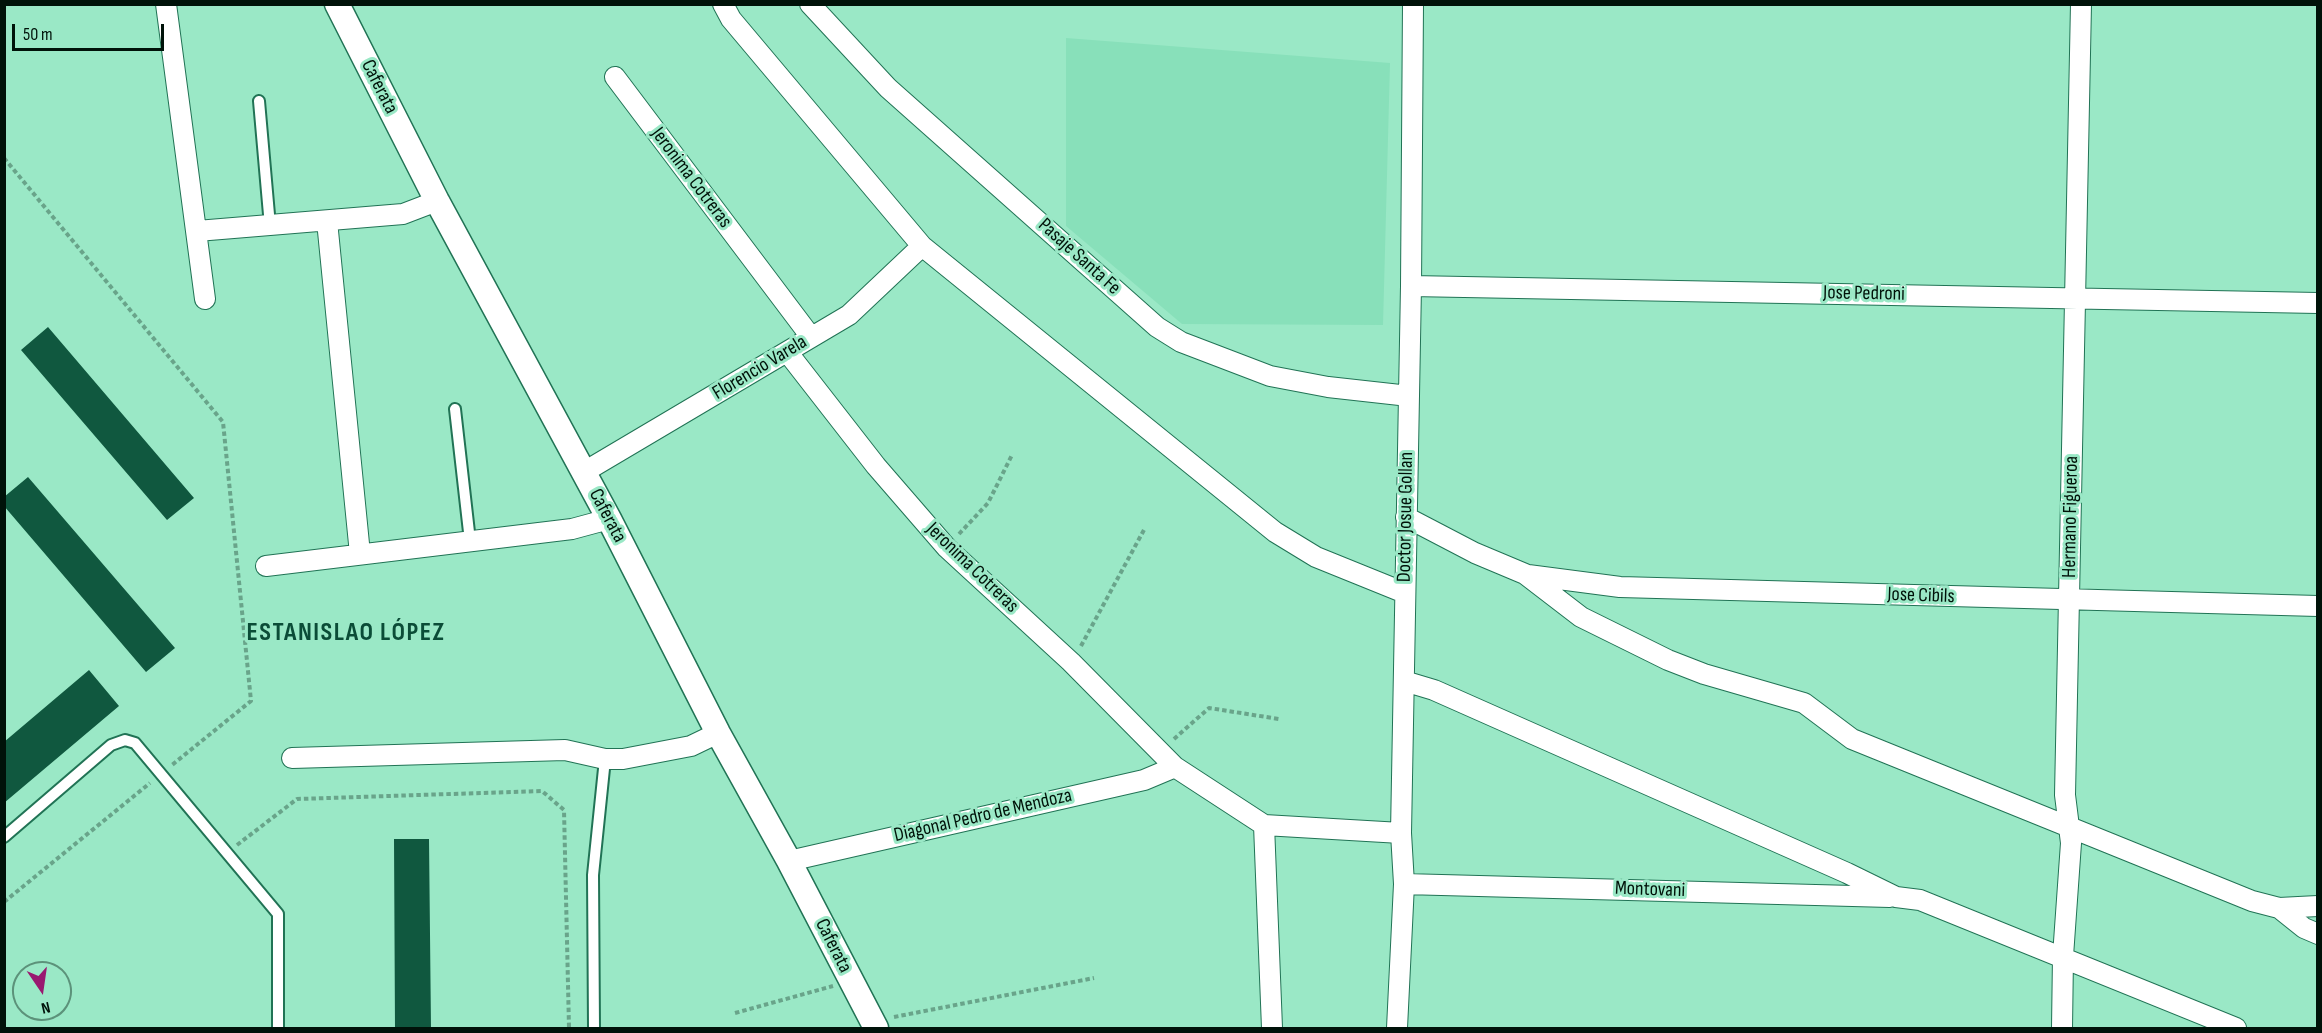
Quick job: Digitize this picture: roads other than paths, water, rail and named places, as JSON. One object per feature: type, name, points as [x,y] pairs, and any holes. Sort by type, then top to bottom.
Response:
[{"type":"street","points":[[166,4],[198,231],[205,299]]},
{"type":"street","name":"Caferata","points":[[337,4],[437,201],[609,519],[718,733],[789,861],[874,1025]]},
{"type":"street","points":[[723,4],[731,19],[922,246],[1275,532],[1316,557],[1405,593]]},
{"type":"street","name":"Pasaje Santa Fe","points":[[810,4],[888,88],[1157,327],[1181,342],[1270,376],[1328,387],[1409,396]]},
{"type":"street","name":"Doctor Josue Gollan","points":[[1397,1029],[1404,884],[1401,833],[1411,286],[1413,4]]},
{"type":"street","name":"Hermano Figueroa","points":[[2062,1029],[2063,957],[2070,829],[2065,795],[2080,4]]},
{"type":"street","name":"Jeronima Cotreras","points":[[615,77],[811,337]]},
{"type":"street","points":[[198,231],[403,214],[437,201]]},
{"type":"street","points":[[327,221],[360,554]]},
{"type":"street","name":"Florencio Varela","points":[[584,472],[849,315],[922,246]]},
{"type":"street","name":"Jose Pedroni","points":[[1411,286],[2318,303]]},
{"type":"street","name":"Jeronima Cotreras","points":[[788,353],[876,466],[947,548],[1071,662],[1175,766]]},
{"type":"street","points":[[1406,517],[1475,553],[1525,574],[1581,617],[1668,660],[1704,674],[1813,707],[1829,724],[1852,739],[2252,901],[2279,908],[2318,906]]},
{"type":"street","points":[[266,566],[572,529],[609,519]]},
{"type":"street","name":"Jose Cibils","points":[[1525,574],[1620,587],[2318,606]]},
{"type":"street","points":[[1404,681],[1434,690],[1847,873],[1896,897],[1920,900],[2236,1029]]},
{"type":"street","points":[[292,758],[565,750],[605,759],[691,746],[718,733]]},
{"type":"street","points":[[1175,766],[1264,825],[1401,833]]},
{"type":"street","name":"Diagonal Pedro de Mendoza","points":[[789,861],[1144,780],[1175,766]]},
{"type":"street","points":[[1264,825],[1272,1029]]},
{"type":"street","name":"Montovani","points":[[1404,884],[1896,897]]},
{"type":"street","points":[[2279,908],[2304,928],[2318,934]]},
{"type":"lane","points":[[259,101],[270,226]]},
{"type":"lane","points":[[455,409],[470,541]]},
{"type":"lane","points":[[4,837],[111,745],[125,740],[135,743],[278,914],[278,1029]]},
{"type":"lane","points":[[594,1029],[593,875],[605,759]]},
{"type":"district","name":"ESTANISLAO LÓPEZ","points":[[346,633]]}]
